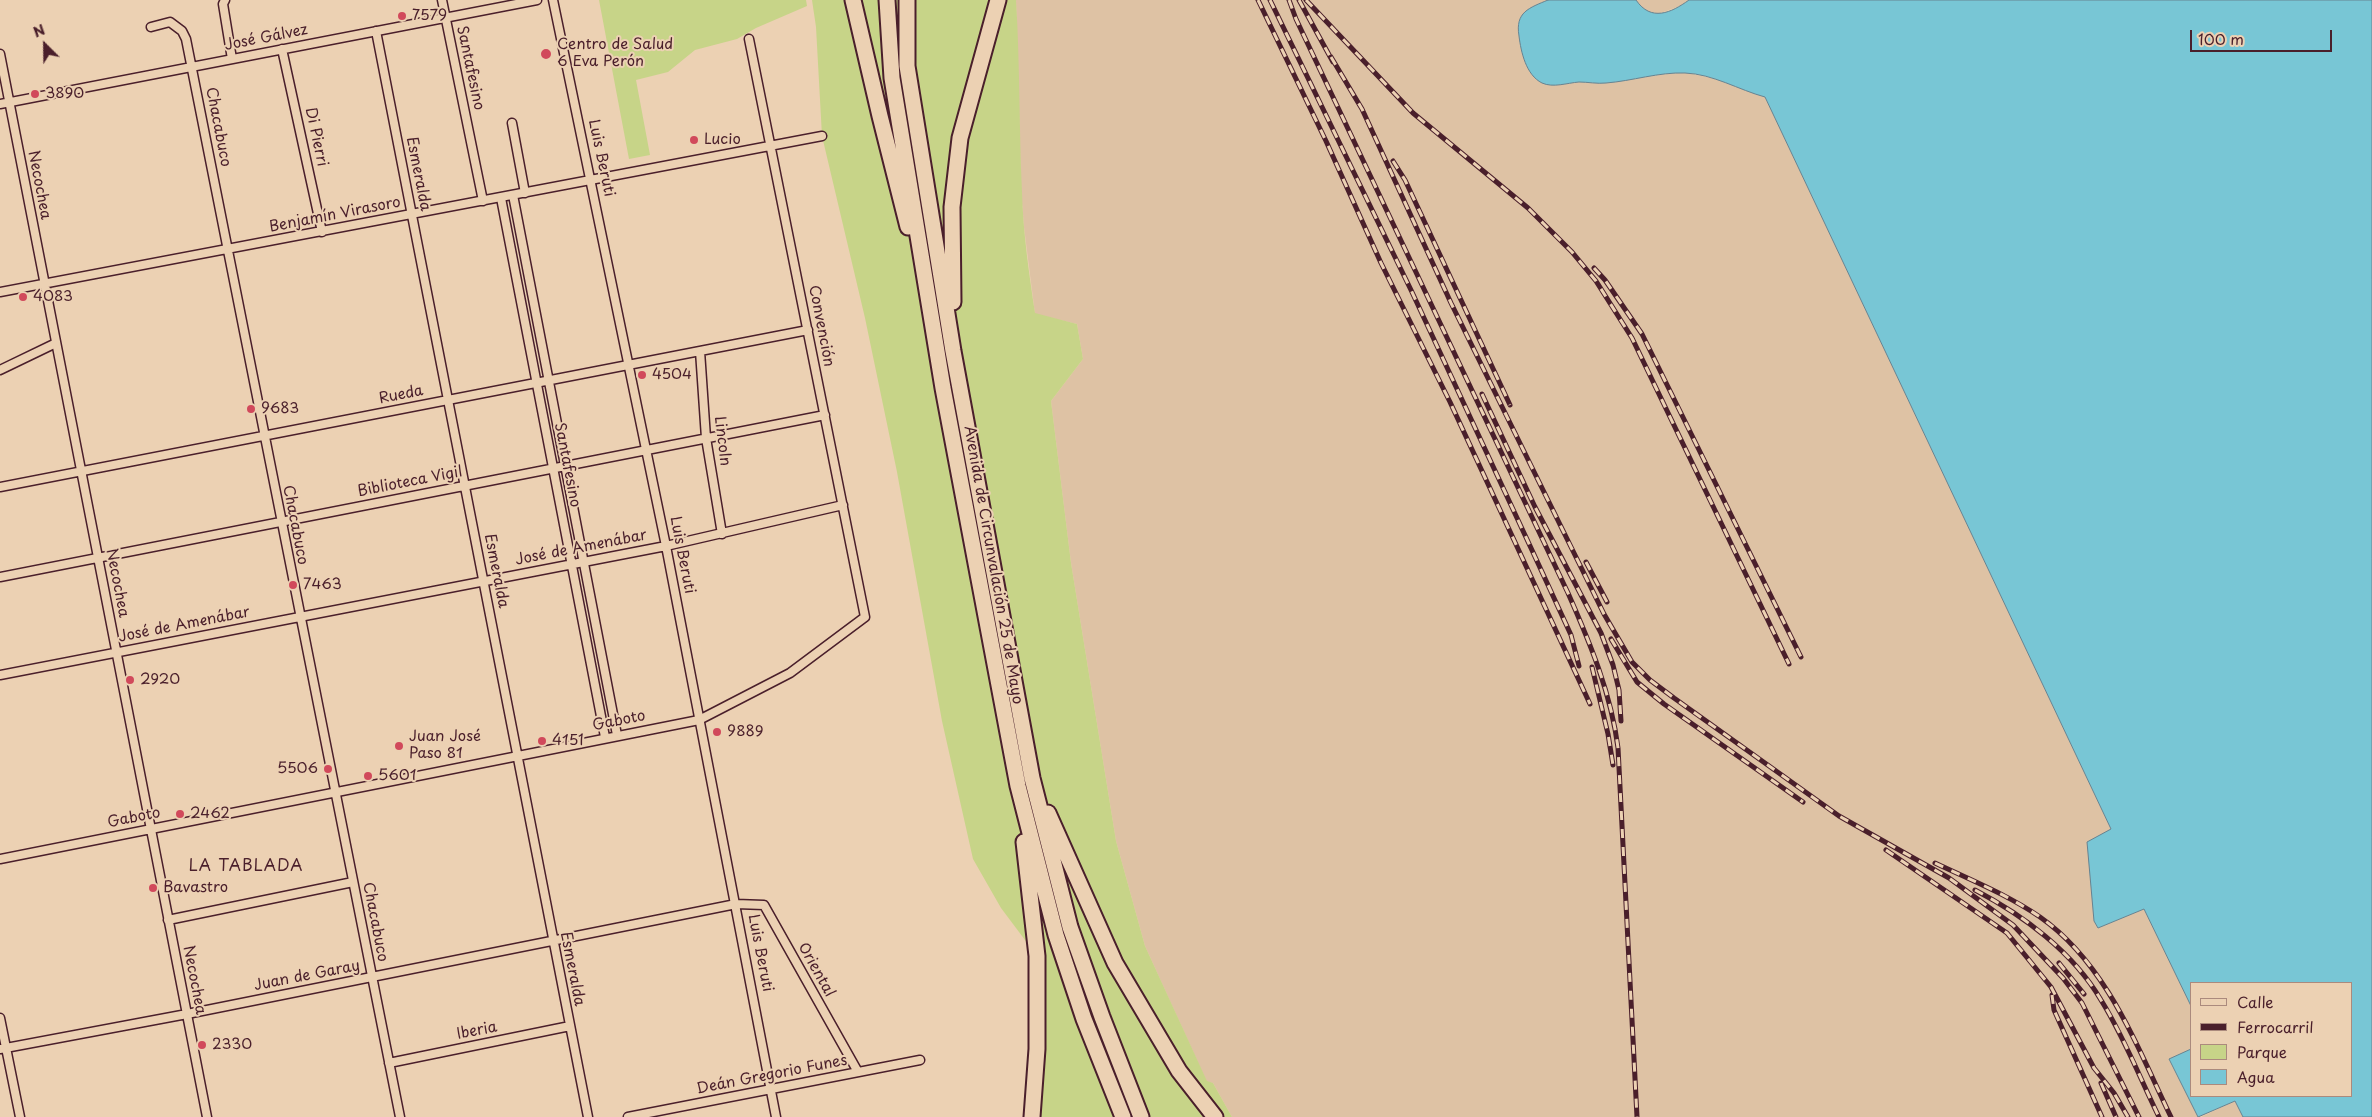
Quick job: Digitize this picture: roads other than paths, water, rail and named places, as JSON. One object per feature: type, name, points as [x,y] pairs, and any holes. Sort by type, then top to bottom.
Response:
[{"type":"highway","points":[[853,0],[880,116],[933,323]]},
{"type":"highway","name":"Avenida de Circunvalación 25 de Mayo","points":[[887,0],[892,78],[943,388],[1018,786],[1056,935],[1084,1019],[1122,1117]]},
{"type":"highway","name":"Avenida de Circunvalación 25 de Mayo","points":[[907,0],[908,66],[953,351],[1032,778],[1070,927],[1102,1017],[1141,1117]]},
{"type":"highway","points":[[953,351],[952,207],[960,138],[998,0]]},
{"type":"highway","points":[[1032,778],[1114,962],[1179,1070],[1215,1117]]},
{"type":"highway","points":[[1018,786],[1037,956],[1037,1049],[1032,1117]]},
{"type":"street","points":[[225,0],[223,4],[232,59]]},
{"type":"street","name":"Santafesino","points":[[442,0],[483,201]]},
{"type":"street","name":"José Gálvez","points":[[0,104],[536,0]]},
{"type":"street","name":"Luis Beruti","points":[[553,0],[592,181],[666,546],[776,1117]]},
{"type":"street","name":"Chacabuco","points":[[151,27],[170,22],[182,31],[192,67],[280,522],[400,1117]]},
{"type":"street","name":"Esmeralda","points":[[376,31],[449,400],[552,941],[588,1117]]},
{"type":"street","name":"Convención","points":[[749,40],[865,617]]},
{"type":"street","name":"Di Pierri","points":[[282,49],[322,232]]},
{"type":"street","name":"Necochea","points":[[0,54],[207,1117]]},
{"type":"street","points":[[512,123],[525,193]]},
{"type":"street","name":"Benjamín Virasoro","points":[[0,292],[822,136]]},
{"type":"street","name":"Santafesino","points":[[513,196],[617,735]]},
{"type":"street","name":"Santafesino","points":[[501,198],[605,737]]},
{"type":"street","name":"Rueda","points":[[0,487],[808,330]]},
{"type":"street","points":[[0,370],[56,343]]},
{"type":"street","name":"Lincoln","points":[[700,351],[706,438],[722,534]]},
{"type":"street","name":"Biblioteca Vigil","points":[[0,577],[825,415]]},
{"type":"street","name":"José de Amenábar","points":[[0,675],[666,546],[843,505]]},
{"type":"street","name":"Gaboto","points":[[0,859],[605,737],[699,720],[790,673],[865,617]]},
{"type":"street","points":[[168,920],[353,882]]},
{"type":"street","name":"Juan de Garay","points":[[3,1049],[736,904]]},
{"type":"street","name":"Oriental","points":[[736,904],[764,905],[858,1072]]},
{"type":"street","points":[[0,1018],[3,1049],[20,1117]]},
{"type":"street","name":"Iberia","points":[[389,1063],[570,1026]]},
{"type":"street","name":"Deán Gregorio Funes","points":[[628,1117],[920,1060]]},
{"type":"water","points":[[1548,0],[1636,0],[1648,11],[1661,13],[1675,9],[1689,0],[2372,0],[2372,1117],[2243,1117],[2235,1101],[2198,1117],[2169,1059],[2190,1049],[2190,1097],[2352,1097],[2352,982],[2190,982],[2190,1004],[2144,909],[2098,928],[2094,921],[2087,842],[2111,829],[1765,97],[1706,76],[1685,73],[1603,83],[1579,82],[1555,85],[1542,83],[1532,75],[1525,63],[1518,28],[1521,16]]},
{"type":"railway","points":[[1258,0],[1326,141],[1381,263],[1450,402],[1590,704]]},
{"type":"railway","points":[[1270,0],[1411,290],[1531,548],[1571,635],[1579,666]]},
{"type":"railway","points":[[1289,0],[1296,19],[1568,593],[1592,650],[1605,688],[1618,748],[1637,1117]]},
{"type":"railway","points":[[1299,0],[1333,62]]},
{"type":"railway","points":[[1306,0],[1413,113],[1528,208],[1572,252],[1596,281],[1632,338],[1789,664]]},
{"type":"railway","points":[[1331,57],[1362,109],[1451,303],[1604,614],[1632,662],[1650,680],[1674,698],[1839,816],[1949,878],[2013,925],[2063,978],[2082,1003],[2139,1117]]},
{"type":"railway","points":[[1393,161],[1405,180],[1510,405]]},
{"type":"railway","points":[[1594,268],[1605,280],[1642,334],[1801,657]]},
{"type":"railway","points":[[1482,394],[1535,507],[1601,633],[1613,665],[1619,690],[1621,721]]},
{"type":"railway","points":[[1586,562],[1607,602]]},
{"type":"railway","points":[[1611,639],[1637,682],[1664,704],[1803,802]]},
{"type":"railway","points":[[1592,667],[1608,734],[1613,765]]},
{"type":"railway","points":[[1886,850],[2007,933],[2051,987],[2094,1068],[2114,1093],[2128,1117]]},
{"type":"railway","points":[[1935,863],[1989,888],[2028,909],[2063,936],[2084,958],[2118,1008],[2171,1117]]},
{"type":"railway","points":[[1975,890],[2011,911],[2046,936],[2090,983],[2124,1043],[2159,1117]]},
{"type":"railway","points":[[2059,963],[2084,994]]},
{"type":"railway","points":[[2052,995],[2054,1010],[2102,1117]]},
{"type":"railway","points":[[2101,1083],[2116,1117]]},
{"type":"place","name":"7579","points":[[402,16]]},
{"type":"place","name":"Centro de Salud 6 Eva Perón","points":[[546,54]]},
{"type":"place","name":"3890","points":[[35,94]]},
{"type":"place","name":"Lucio","points":[[694,140]]},
{"type":"place","name":"4083","points":[[23,297]]},
{"type":"place","name":"4504","points":[[642,375]]},
{"type":"place","name":"9683","points":[[251,409]]},
{"type":"place","name":"7463","points":[[293,585]]},
{"type":"place","name":"2920","points":[[130,680]]},
{"type":"place","name":"9889","points":[[717,732]]},
{"type":"place","name":"4151","points":[[542,741]]},
{"type":"place","name":"Juan José Paso 81","points":[[399,746]]},
{"type":"place","name":"5506","points":[[328,769]]},
{"type":"place","name":"5601","points":[[368,776]]},
{"type":"place","name":"2462","points":[[180,814]]},
{"type":"place","name":"Bavastro","points":[[153,888]]},
{"type":"place","name":"2330","points":[[202,1045]]},
{"type":"district","name":"LA TABLADA","points":[[246,867]]}]
